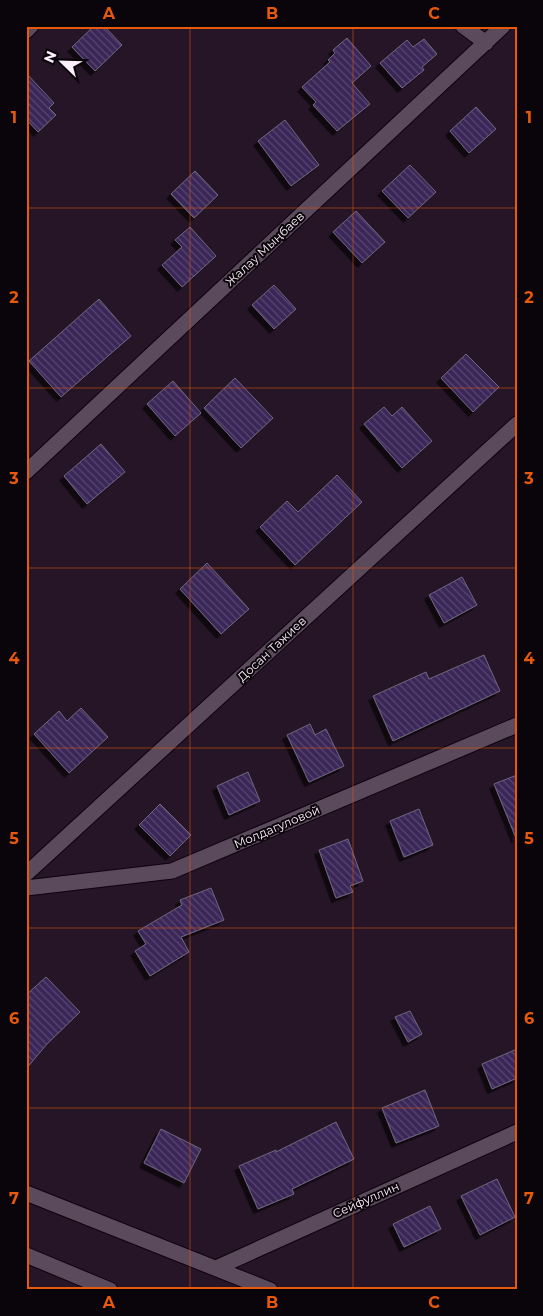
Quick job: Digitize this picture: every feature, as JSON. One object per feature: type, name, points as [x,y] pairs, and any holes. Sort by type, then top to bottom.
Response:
[{"type":"street","points":[[26,31],[31,26]]},
{"type":"street","points":[[463,26],[486,43]]},
{"type":"street","name":"Жалау Мыңбаев","points":[[26,472],[503,26]]},
{"type":"street","name":"Досан Тажиев","points":[[26,874],[517,424]]},
{"type":"street","name":"Молдагуловой","points":[[26,888],[172,871],[517,724]]},
{"type":"street","name":"Сейфуллин","points":[[216,1268],[517,1132]]},
{"type":"street","points":[[26,1193],[270,1290]]},
{"type":"street","points":[[26,1255],[81,1284],[110,1290]]},
{"type":"building","points":[[94,26],[104,26],[122,45],[95,71],[72,47]]},
{"type":"building","points":[[347,38],[371,66],[352,83],[370,104],[337,131],[313,105],[316,102],[302,87],[330,62],[328,60],[335,53],[333,50]]},
{"type":"building","points":[[424,39],[437,54],[422,67],[424,70],[402,88],[380,63],[407,40],[413,47]]},
{"type":"building","points":[[26,73],[54,103],[49,108],[56,115],[38,132],[26,119]]},
{"type":"building","points":[[476,107],[496,129],[469,153],[450,131]]},
{"type":"building","points":[[285,120],[319,165],[291,186],[258,141]]},
{"type":"building","points":[[410,165],[436,192],[408,218],[382,191]]},
{"type":"building","points":[[195,171],[218,195],[194,218],[171,194]]},
{"type":"building","points":[[356,211],[385,242],[362,263],[333,232]]},
{"type":"building","points":[[190,227],[216,256],[182,287],[162,265],[182,247],[175,240]]},
{"type":"building","points":[[274,285],[296,309],[274,329],[252,305]]},
{"type":"building","points":[[99,299],[131,336],[61,397],[29,361]]},
{"type":"building","points":[[466,354],[499,387],[473,412],[441,378]]},
{"type":"building","points":[[235,378],[273,418],[241,448],[204,408]]},
{"type":"building","points":[[173,381],[201,413],[175,436],[147,404]]},
{"type":"building","points":[[384,407],[392,416],[402,407],[432,441],[402,468],[364,424]]},
{"type":"building","points":[[101,444],[125,472],[87,504],[64,476]]},
{"type":"building","points":[[337,475],[362,502],[295,565],[260,527],[287,501],[298,512]]},
{"type":"building","points":[[207,563],[249,609],[221,634],[180,589]]},
{"type":"building","points":[[462,577],[477,605],[444,623],[429,595]]},
{"type":"building","points":[[484,655],[500,691],[393,741],[373,696],[426,672],[429,679]]},
{"type":"building","points":[[81,708],[108,737],[69,773],[34,734],[59,711],[67,721]]},
{"type":"building","points":[[310,724],[315,735],[326,729],[344,766],[309,782],[287,735]]},
{"type":"building","points":[[248,772],[260,801],[229,815],[217,786]]},
{"type":"building","points":[[517,775],[517,838],[516,838],[494,784]]},
{"type":"building","points":[[160,804],[191,835],[170,856],[139,825]]},
{"type":"building","points":[[419,809],[433,845],[404,857],[390,821]]},
{"type":"building","points":[[348,839],[363,881],[350,886],[353,892],[336,898],[319,850]]},
{"type":"building","points":[[211,888],[224,920],[181,937],[189,952],[150,976],[135,951],[146,944],[138,931],[182,905],[180,900]]},
{"type":"building","points":[[46,977],[80,1012],[47,1044],[26,1069],[26,995]]},
{"type":"building","points":[[410,1011],[422,1034],[408,1042],[395,1017]]},
{"type":"building","points":[[517,1049],[517,1078],[492,1089],[482,1064]]},
{"type":"building","points":[[425,1090],[439,1126],[396,1143],[382,1108]]},
{"type":"building","points":[[336,1122],[354,1159],[292,1189],[294,1194],[258,1209],[239,1166],[276,1150],[276,1152]]},
{"type":"building","points":[[161,1129],[201,1149],[184,1183],[144,1163]]},
{"type":"building","points":[[497,1179],[515,1217],[480,1235],[461,1196]]},
{"type":"building","points":[[430,1206],[441,1229],[404,1247],[393,1224]]}]
